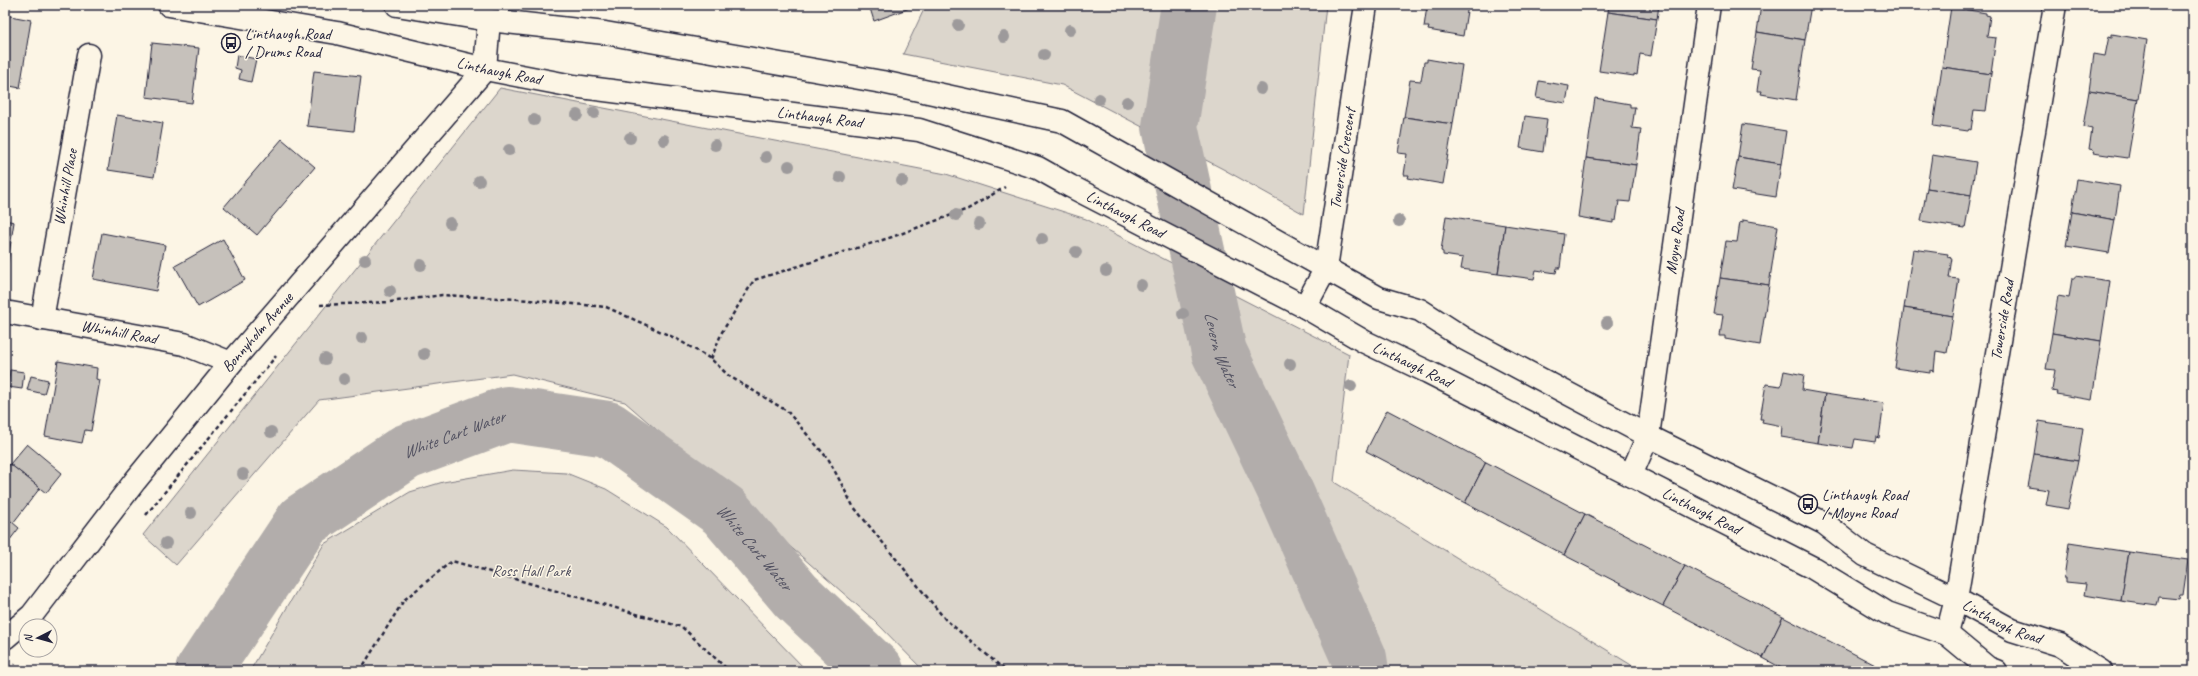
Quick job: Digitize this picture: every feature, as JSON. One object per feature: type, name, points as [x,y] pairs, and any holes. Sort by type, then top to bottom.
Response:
[{"type":"street","name":"Linthaugh Road","points":[[169,5],[337,33],[485,69],[573,86],[919,130],[1038,168],[1305,307],[1365,342],[1428,372],[1813,568],[1887,613],[1947,634],[1988,668],[1996,671]]},
{"type":"street","name":"Linthaugh Road","points":[[397,5],[489,20],[628,37],[882,82],[1062,121],[1379,298],[1420,310],[1465,339],[1648,436],[1824,523],[1865,555],[1956,599],[2012,630],[2060,645],[2101,671]]},
{"type":"street","name":"Towerside Crescent","points":[[1305,307],[1326,268],[1366,5]]},
{"type":"street","name":"Moyne Road","points":[[1631,475],[1648,436],[1709,5]]},
{"type":"street","name":"Towerside Road","points":[[1947,634],[1956,599],[2055,5]]},
{"type":"street","points":[[485,69],[489,20]]},
{"type":"street","name":"Whinhill Place","points":[[42,318],[89,55]]},
{"type":"street","name":"Bonnyholm Avenue","points":[[5,638],[32,615],[135,481],[232,363],[485,69]]},
{"type":"street","name":"Whinhill Road","points":[[5,312],[184,344],[232,363]]},
{"type":"path","points":[[711,359],[722,332],[754,280],[892,237],[968,209],[1038,168]]},
{"type":"path","points":[[320,305],[390,302],[442,294],[606,307],[675,338],[711,359],[729,376],[787,411],[828,460],[853,506],[945,619],[1006,671]]},
{"type":"path","points":[[316,309],[325,300]]},
{"type":"path","points":[[144,517],[256,383],[279,352]]},
{"type":"path","points":[[360,671],[404,600],[452,561],[682,627],[729,671]]},
{"type":"green space","points":[[926,5],[1326,5],[1304,214],[1223,169],[1062,85],[903,54]]},
{"type":"green space","points":[[500,88],[946,174],[1086,219],[1349,354],[1334,482],[1641,671],[924,671],[874,620],[625,402],[512,374],[319,400],[176,565],[143,535]]},
{"type":"green space","name":"Ross Hall Park","points":[[513,470],[566,473],[606,489],[667,527],[807,671],[250,671],[324,544],[410,492],[443,482]]},
{"type":"building","points":[[869,5],[918,5],[874,21]]},
{"type":"building","points":[[1419,5],[1468,5],[1463,36],[1428,30],[1429,27],[1424,27],[1427,6]]},
{"type":"building","points":[[1609,5],[1659,5],[1657,19],[1608,12]]},
{"type":"building","points":[[1761,5],[1811,5],[1805,40],[1757,32]]},
{"type":"building","points":[[2165,5],[2186,5],[2186,8]]},
{"type":"building","points":[[2186,5],[2193,5],[2193,9],[2186,8]]},
{"type":"building","points":[[1951,7],[1986,13],[1986,15],[1990,16],[1987,37],[1996,38],[1991,74],[1942,67]]},
{"type":"building","points":[[1608,12],[1657,19],[1651,56],[1640,54],[1637,75],[1634,74],[1634,76],[1599,71]]},
{"type":"building","points":[[5,15],[31,20],[20,88],[5,85]]},
{"type":"building","points":[[1757,32],[1805,40],[1796,100],[1761,94],[1762,91],[1757,91],[1760,70],[1751,69]]},
{"type":"building","points":[[2112,34],[2147,40],[2138,99],[2089,91],[2094,54],[2105,56],[2109,36],[2112,37]]},
{"type":"building","points":[[152,43],[199,48],[192,103],[146,97]]},
{"type":"building","points":[[237,55],[256,59],[251,82],[239,79],[241,70],[235,68]]},
{"type":"building","points":[[1427,59],[1462,65],[1453,124],[1404,117],[1410,80],[1421,81],[1424,62],[1427,62]]},
{"type":"building","points":[[1942,67],[1991,74],[1986,111],[1974,110],[1971,130],[1969,129],[1968,131],[1933,126]]},
{"type":"building","points":[[314,71],[361,76],[354,131],[307,126]]},
{"type":"building","points":[[1539,81],[1569,86],[1566,103],[1536,98]]},
{"type":"building","points":[[2089,91],[2138,99],[2128,158],[2093,153],[2094,150],[2089,149],[2092,129],[2083,127]]},
{"type":"building","points":[[1595,98],[1630,104],[1630,107],[1635,107],[1632,128],[1641,129],[1636,165],[1586,158]]},
{"type":"building","points":[[117,115],[163,123],[154,177],[108,170]]},
{"type":"building","points":[[1525,116],[1547,119],[1543,152],[1520,148]]},
{"type":"building","points":[[1404,117],[1453,124],[1443,184],[1408,178],[1409,175],[1404,175],[1407,154],[1398,153]]},
{"type":"building","points":[[1743,124],[1786,131],[1781,164],[1738,157]]},
{"type":"building","points":[[282,139],[315,167],[257,235],[224,207]]},
{"type":"building","points":[[1932,155],[1976,162],[1971,195],[1927,188]]},
{"type":"building","points":[[1738,157],[1781,164],[1776,197],[1732,190]]},
{"type":"building","points":[[1586,158],[1636,165],[1630,202],[1619,201],[1616,221],[1613,220],[1613,223],[1578,217]]},
{"type":"building","points":[[2077,179],[2120,186],[2115,220],[2072,212]]},
{"type":"building","points":[[1927,188],[1971,195],[1965,228],[1921,221]]},
{"type":"building","points":[[2072,212],[2115,220],[2109,253],[2066,246]]},
{"type":"building","points":[[1446,216],[1505,225],[1498,274],[1461,269],[1463,258],[1443,255],[1443,252],[1441,251]]},
{"type":"building","points":[[5,220],[14,222],[7,267],[5,267]]},
{"type":"building","points":[[1743,220],[1778,226],[1769,285],[1720,278],[1726,241],[1737,242],[1740,222],[1743,223]]},
{"type":"building","points":[[1505,225],[1564,234],[1560,268],[1557,268],[1556,273],[1536,270],[1534,279],[1498,274]]},
{"type":"building","points":[[102,233],[165,245],[156,291],[93,279]]},
{"type":"building","points":[[223,239],[245,280],[198,307],[175,266]]},
{"type":"building","points":[[1913,249],[1948,254],[1947,257],[1952,258],[1949,278],[1959,279],[1953,316],[1904,308]]},
{"type":"building","points":[[2075,276],[2110,281],[2101,341],[2052,333],[2058,296],[2069,298],[2072,278],[2075,278]]},
{"type":"building","points":[[1720,278],[1769,285],[1760,345],[1725,339],[1725,336],[1720,336],[1723,315],[1714,314]]},
{"type":"building","points":[[1904,308],[1953,316],[1947,353],[1936,351],[1934,371],[1930,370],[1930,373],[1895,368]]},
{"type":"building","points":[[2052,333],[2101,341],[2092,400],[2056,394],[2057,392],[2052,391],[2055,370],[2046,369]]},
{"type":"building","points":[[58,361],[97,368],[96,379],[100,380],[91,431],[85,430],[82,443],[45,436]]},
{"type":"building","points":[[10,370],[24,372],[22,389],[8,387]]},
{"type":"building","points":[[1784,371],[1804,375],[1802,390],[1825,394],[1818,443],[1781,437],[1782,426],[1762,422],[1763,419],[1760,419],[1766,384],[1781,386]]},
{"type":"building","points":[[31,376],[48,380],[44,394],[27,390]]},
{"type":"building","points":[[1825,394],[1884,403],[1879,438],[1876,437],[1875,442],[1855,439],[1853,448],[1818,443]]},
{"type":"building","points":[[1387,410],[1486,462],[1465,503],[1366,451]]},
{"type":"building","points":[[2039,421],[2083,428],[2078,461],[2034,454]]},
{"type":"building","points":[[27,444],[62,473],[46,493],[10,464]]},
{"type":"building","points":[[2034,454],[2078,461],[2068,509],[2046,505],[2049,490],[2028,487]]},
{"type":"building","points":[[1486,462],[1585,514],[1564,555],[1465,503]]},
{"type":"building","points":[[10,464],[40,488],[13,523],[5,516],[5,471]]},
{"type":"building","points":[[1585,514],[1685,566],[1663,606],[1564,555]]},
{"type":"building","points":[[5,516],[19,528],[6,545],[5,544]]},
{"type":"building","points":[[2069,543],[2129,552],[2121,601],[2084,595],[2086,584],[2066,582],[2066,578],[2064,578]]},
{"type":"building","points":[[2129,552],[2188,560],[2183,595],[2180,595],[2179,599],[2159,597],[2157,606],[2121,601]]},
{"type":"building","points":[[1685,566],[1783,617],[1763,658],[1663,606]]},
{"type":"building","points":[[1783,617],[1883,669],[1882,671],[1787,671],[1763,658]]},
{"type":"waterway","name":"Levern Water","points":[[1189,5],[1170,127],[1219,352],[1283,486],[1359,658],[1361,671]]},
{"type":"waterway","name":"White Cart Water","points":[[203,671],[303,521],[406,452],[507,414],[608,429],[724,511],[796,596],[876,671]]},
{"type":"place","name":"Linthaugh Road / Drums Road","points":[[231,43]]},
{"type":"place","name":"Linthaugh Road / Moyne Road","points":[[1808,504]]}]
